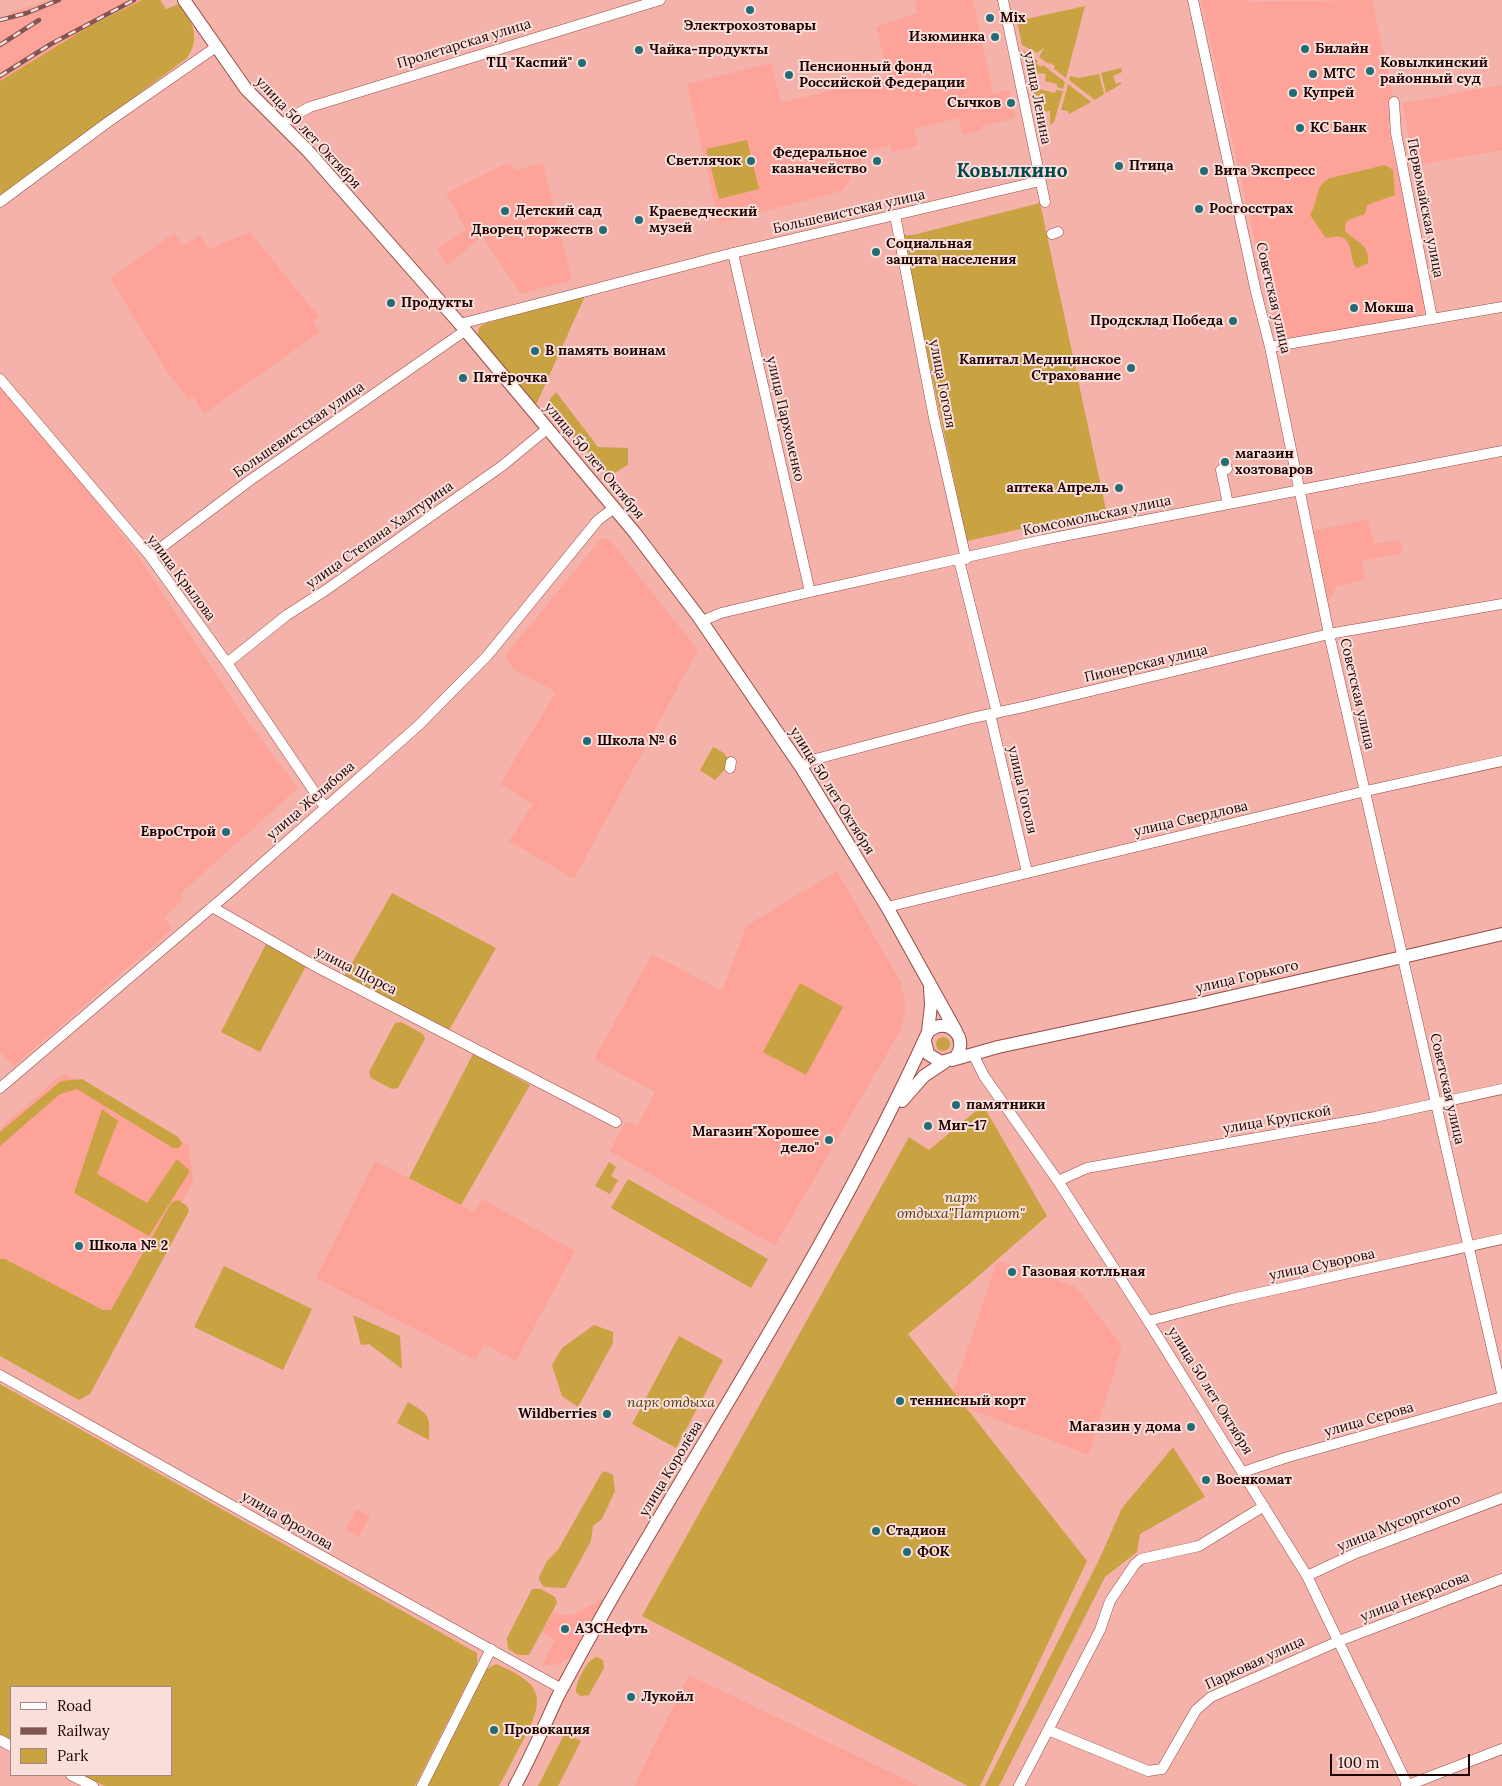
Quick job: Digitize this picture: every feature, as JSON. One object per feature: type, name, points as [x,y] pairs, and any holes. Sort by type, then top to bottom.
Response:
[{"type":"main road","name":"улица 50 лет Октября","points":[[184,0],[246,88],[308,151],[463,327],[614,508],[702,621],[801,767],[887,907],[958,1033]]},
{"type":"main road","name":"улица Горького","points":[[947,1061],[998,1047],[1208,1002],[1502,934]]},
{"type":"main road","name":"улица 50 лет Октября","points":[[926,1036],[932,994],[929,981]]},
{"type":"main road","points":[[942,1025],[958,1033],[960,1050],[947,1061],[931,1057],[926,1050],[926,1036],[942,1025]]},
{"type":"main road","name":"улица Горького","points":[[958,1033],[965,1043],[973,1047],[998,1047]]},
{"type":"main road","name":"улица Королёва","points":[[515,1786],[562,1689],[607,1607],[751,1365],[888,1119],[926,1036]]},
{"type":"main road","name":"улица Королёва","points":[[888,1119],[924,1076],[947,1061]]},
{"type":"street","name":"Пролетарская улица","points":[[282,126],[291,117],[310,107],[660,0]]},
{"type":"street","name":"улица Ленина","points":[[1003,0],[1045,202]]},
{"type":"street","name":"Советская улица","points":[[1193,0],[1256,292],[1270,347],[1329,634],[1502,1393]]},
{"type":"street","points":[[0,202],[108,122],[216,47]]},
{"type":"street","name":"Первомайская улица","points":[[1394,102],[1396,133],[1432,318]]},
{"type":"street","name":"Большевистская улица","points":[[150,556],[249,481],[463,327],[733,253],[1040,180]]},
{"type":"street","name":"улица Гоголя","points":[[895,215],[962,560],[1027,872]]},
{"type":"street","name":"улица Пархоменко","points":[[733,253],[810,592]]},
{"type":"street","points":[[1270,347],[1502,307]]},
{"type":"street","name":"улица Крылова","points":[[0,379],[150,556],[227,663],[324,806]]},
{"type":"street","name":"улица Степана Халтурина","points":[[227,663],[287,615],[326,590],[502,466],[547,428]]},
{"type":"street","name":"Комсомольская улица","points":[[702,621],[722,613],[810,592],[962,560],[1043,540],[1502,451]]},
{"type":"street","points":[[1226,466],[1228,469],[1221,470],[1228,504]]},
{"type":"street","name":"улица Желябова","points":[[0,1088],[212,906],[324,806],[405,738],[474,669],[598,520],[614,508]]},
{"type":"street","name":"Пионерская улица","points":[[801,767],[822,757],[994,713],[1329,634],[1502,604]]},
{"type":"street","name":"улица Свердлова","points":[[887,907],[1366,791],[1502,761]]},
{"type":"street","name":"улица Щорса","points":[[212,906],[312,964],[616,1122]]},
{"type":"street","name":"улица 50 лет Октября","points":[[973,1054],[984,1076],[1058,1181],[1148,1321],[1307,1576],[1407,1786]]},
{"type":"street","name":"улица Крупской","points":[[1058,1181],[1087,1168],[1437,1104],[1502,1089]]},
{"type":"street","name":"улица Суворова","points":[[1148,1321],[1232,1298],[1502,1239]]},
{"type":"street","name":"улица Фролова","points":[[0,1374],[562,1689]]},
{"type":"street","name":"улица Серова","points":[[1243,1472],[1288,1457],[1502,1397]]},
{"type":"street","name":"улица Мусоргского","points":[[1307,1576],[1356,1553],[1502,1498]]},
{"type":"street","points":[[1018,1786],[1100,1630],[1110,1600],[1135,1564],[1141,1559],[1199,1546],[1264,1506]]},
{"type":"street","name":"улица Некрасова","points":[[1339,1641],[1502,1579]]},
{"type":"street","name":"Парковая улица","points":[[1048,1730],[1155,1772],[1162,1770],[1168,1764],[1196,1710],[1211,1698],[1339,1641]]},
{"type":"street","points":[[422,1786],[491,1650]]},
{"type":"street","points":[[1407,1786],[1502,1749]]},
{"type":"street","points":[[73,1776],[93,1786]]},
{"type":"shaded area","points":[[49,0],[142,0],[88,27],[0,81],[0,23],[11,20],[9,13]]},
{"type":"shaded area","points":[[915,0],[973,0],[993,94],[1009,90],[1016,118],[982,126],[982,130],[963,135],[959,118],[914,129],[918,146],[892,152],[890,145],[859,153],[863,170],[850,174],[851,179],[842,191],[719,223],[687,84],[771,63],[781,103],[889,76],[876,27],[917,13]]},
{"type":"shaded area","points":[[1201,0],[1249,0],[1249,2],[1372,0],[1394,102],[1388,127],[1425,299],[1426,307],[1422,316],[1281,341],[1277,340]]},
{"type":"shaded area","points":[[1502,85],[1502,150],[1413,166],[1403,103]]},
{"type":"shaded area","name":"Детский сад","points":[[507,163],[517,170],[543,163],[572,280],[521,294],[482,236],[447,266],[436,249],[466,230],[446,193]]},
{"type":"shaded area","points":[[250,232],[319,317],[313,322],[320,332],[204,414],[193,397],[188,400],[166,370],[110,278],[174,233],[183,246],[200,235],[209,249]]},
{"type":"shaded area","points":[[0,388],[60,455],[138,556],[243,715],[298,788],[180,894],[184,899],[164,917],[171,926],[171,930],[14,1066],[0,1051]]},
{"type":"shaded area","points":[[1368,519],[1374,544],[1400,540],[1403,553],[1362,561],[1365,580],[1337,586],[1328,601],[1314,531]]},
{"type":"shaded area","name":"Школа № 6","points":[[605,538],[610,540],[698,650],[574,879],[509,841],[533,804],[500,784],[556,692],[513,669],[505,656],[600,540]]},
{"type":"shaded area","points":[[837,871],[901,983],[906,1007],[900,1031],[775,1246],[610,1151],[626,1121],[637,1126],[655,1092],[594,1059],[652,954],[722,991],[746,926]]},
{"type":"shaded area","name":"Школа № 2","points":[[64,1073],[189,1146],[193,1182],[78,1389],[0,1345],[0,1128]]},
{"type":"shaded area","points":[[375,1161],[474,1212],[482,1199],[575,1251],[516,1361],[485,1344],[475,1360],[316,1278]]},
{"type":"shaded area","points":[[999,1261],[1076,1287],[1122,1346],[1089,1455],[967,1408],[953,1391],[996,1264]]},
{"type":"shaded area","points":[[356,1509],[370,1516],[359,1537],[345,1530]]},
{"type":"shaded area","points":[[603,1599],[607,1602],[575,1655],[556,1665],[541,1666],[555,1641],[542,1632],[554,1611],[559,1614],[572,1615]]},
{"type":"shaded area","points":[[689,1675],[919,1786],[634,1786]]},
{"type":"green space","points":[[142,0],[160,0],[166,9],[179,4],[194,30],[194,43],[187,58],[0,196],[0,81],[88,27]]},
{"type":"green space","points":[[1085,6],[1066,78],[1054,69],[1055,66],[1039,57],[1044,48],[1037,53],[1022,45],[1017,21]]},
{"type":"green space","points":[[1023,50],[1038,61],[1036,63],[1041,67],[1043,65],[1065,82],[1063,89],[1057,87],[1057,84],[1045,81],[1046,74],[1038,73],[1035,88],[1055,93],[1056,90],[1063,91],[1054,122],[1050,125],[1050,111],[1043,112],[1048,126],[1041,130]]},
{"type":"green space","points":[[1121,68],[1122,72],[1113,76],[1116,84],[1121,82],[1121,84],[1106,93],[1101,73]]},
{"type":"green space","points":[[1099,74],[1104,94],[1095,100],[1069,80],[1070,76],[1079,78]]},
{"type":"green space","points":[[1068,84],[1091,102],[1069,114],[1068,111],[1061,110]]},
{"type":"green space","points":[[747,140],[759,189],[719,199],[706,149]]},
{"type":"green space","points":[[1385,165],[1393,170],[1395,195],[1367,205],[1365,214],[1346,222],[1345,231],[1365,247],[1367,252],[1368,263],[1357,268],[1354,265],[1350,247],[1345,239],[1341,237],[1325,237],[1310,215],[1321,185],[1325,181],[1330,178]]},
{"type":"green space","points":[[1040,203],[1106,510],[967,541],[902,235],[913,235]]},
{"type":"green space","points":[[585,296],[536,405],[478,335],[478,330],[482,325],[490,322]]},
{"type":"green space","points":[[556,392],[598,447],[628,448],[628,465],[609,476],[546,404]]},
{"type":"green space","points":[[713,747],[724,753],[731,763],[715,780],[700,770]]},
{"type":"green space","points":[[392,893],[496,948],[448,1032],[344,977]]},
{"type":"green space","points":[[266,944],[306,966],[260,1052],[221,1032]]},
{"type":"green space","points":[[800,983],[843,1007],[806,1075],[763,1052]]},
{"type":"green space","points":[[401,1022],[423,1034],[425,1039],[398,1088],[392,1089],[371,1078],[369,1072],[395,1023]]},
{"type":"green space","points":[[943,1037],[948,1039],[950,1044],[948,1049],[943,1051],[938,1049],[936,1044],[938,1039]]},
{"type":"green space","points":[[473,1054],[530,1085],[461,1205],[409,1178]]},
{"type":"green space","points":[[82,1079],[178,1137],[182,1143],[179,1148],[173,1148],[77,1089],[60,1094],[0,1146],[0,1132],[61,1081]]},
{"type":"green space","name":"Стадион","points":[[983,1105],[1047,1216],[908,1334],[1087,1561],[980,1786],[968,1786],[642,1616],[909,1137],[929,1150]]},
{"type":"green space","points":[[102,1109],[118,1121],[97,1174],[147,1203],[177,1159],[190,1171],[149,1236],[74,1193]]},
{"type":"green space","points":[[609,1162],[616,1167],[611,1176],[618,1180],[610,1194],[595,1186]]},
{"type":"green space","points":[[628,1179],[768,1259],[751,1288],[611,1208]]},
{"type":"green space","points":[[178,1200],[187,1206],[189,1211],[90,1394],[79,1400],[0,1356],[0,1259],[5,1259],[103,1310],[111,1310],[171,1203]]},
{"type":"green space","points":[[224,1266],[312,1309],[283,1370],[194,1327]]},
{"type":"green space","points":[[353,1315],[400,1336],[402,1369],[369,1344],[361,1345]]},
{"type":"green space","points":[[594,1325],[613,1332],[613,1343],[578,1407],[562,1396],[552,1365],[562,1348]]},
{"type":"green space","name":"парк отдыха","points":[[679,1336],[723,1360],[676,1448],[632,1424]]},
{"type":"green space","points":[[0,1384],[477,1653],[477,1664],[415,1786],[105,1786],[84,1776],[172,1776],[172,1686],[10,1686],[10,1740],[0,1735]]},
{"type":"green space","points":[[408,1402],[427,1416],[429,1420],[429,1440],[397,1423]]},
{"type":"green space","points":[[1173,1447],[1205,1497],[1140,1534],[1137,1552],[1105,1577],[999,1786],[985,1786],[1098,1562],[1122,1508]]},
{"type":"green space","points":[[605,1471],[613,1475],[615,1491],[602,1519],[593,1526],[591,1541],[565,1588],[544,1587],[539,1580],[547,1561],[558,1550],[601,1474]]},
{"type":"green space","points":[[532,1589],[541,1589],[555,1597],[557,1603],[529,1655],[518,1655],[508,1649],[507,1638]]},
{"type":"green space","points":[[597,1657],[603,1660],[604,1668],[589,1695],[580,1696],[576,1692],[576,1688],[580,1677],[586,1666]]},
{"type":"green space","points":[[496,1664],[511,1671],[530,1684],[537,1700],[532,1723],[499,1786],[427,1786],[487,1669]]},
{"type":"green space","points":[[565,1733],[581,1741],[558,1786],[538,1786]]},
{"type":"railway","points":[[0,20],[27,13],[59,0]]},
{"type":"railway","points":[[0,76],[51,44],[134,0]]},
{"type":"railway","points":[[0,45],[39,20]]},
{"type":"place","name":"Электрохозтовары","points":[[750,10]]},
{"type":"place","name":"Mix","points":[[990,18]]},
{"type":"place","name":"Изюминка","points":[[995,37]]},
{"type":"place","name":"Билайн","points":[[1305,49]]},
{"type":"place","name":"Чайка-продукты","points":[[639,50]]},
{"type":"place","name":"ТЦ \"Каспий\"","points":[[582,63]]},
{"type":"place","name":"Ковылкинский районный суд","points":[[1370,71]]},
{"type":"place","name":"МТС","points":[[1313,74]]},
{"type":"place","name":"Пенсионный фонд Российской Федерации","points":[[789,75]]},
{"type":"place","name":"Купрей","points":[[1293,93]]},
{"type":"place","name":"Сычков","points":[[1011,103]]},
{"type":"place","name":"КС Банк","points":[[1300,128]]},
{"type":"place","name":"Светлячок","points":[[751,161]]},
{"type":"place","name":"Федеральное казначейство","points":[[877,161]]},
{"type":"place","name":"Птица","points":[[1119,166]]},
{"type":"place","name":"Вита Экспресс","points":[[1204,171]]},
{"type":"place","name":"Росгосстрах","points":[[1199,209]]},
{"type":"place","name":"Детский сад","points":[[505,211]]},
{"type":"place","name":"Краеведческий музей","points":[[639,220]]},
{"type":"place","name":"Дворец торжеств","points":[[603,230]]},
{"type":"place","name":"Социальная защита населения","points":[[876,252]]},
{"type":"place","name":"Продукты","points":[[391,303]]},
{"type":"place","name":"Мокша","points":[[1354,308]]},
{"type":"place","name":"Продсклад Победа","points":[[1233,321]]},
{"type":"place","name":"В память воинам","points":[[535,351]]},
{"type":"place","name":"Капитал Медицинское Страхование","points":[[1131,368]]},
{"type":"place","name":"Пятёрочка","points":[[463,378]]},
{"type":"place","name":"магазин хозтоваров","points":[[1225,462]]},
{"type":"place","name":"аптека Апрель","points":[[1119,488]]},
{"type":"place","name":"Школа № 6","points":[[587,741]]},
{"type":"place","name":"ЕвроСтрой","points":[[226,832]]},
{"type":"place","name":"памятники","points":[[956,1105]]},
{"type":"place","name":"Миг-17","points":[[928,1126]]},
{"type":"place","name":"Магазин\"Хорошее дело\"","points":[[829,1140]]},
{"type":"place","name":"Школа № 2","points":[[79,1246]]},
{"type":"place","name":"Газовая котльная","points":[[1012,1272]]},
{"type":"place","name":"теннисный корт","points":[[900,1401]]},
{"type":"place","name":"Wildberries","points":[[607,1414]]},
{"type":"place","name":"Магазин у дома","points":[[1191,1427]]},
{"type":"place","name":"Военкомат","points":[[1206,1480]]},
{"type":"place","name":"Стадион","points":[[876,1531]]},
{"type":"place","name":"ФОК","points":[[907,1552]]},
{"type":"place","name":"АЗСНефть","points":[[565,1629]]},
{"type":"place","name":"Лукойл","points":[[631,1697]]},
{"type":"place","name":"Провокация","points":[[494,1730]]},
{"type":"district","name":"Ковылкино","points":[[1012,172]]},
{"type":"park label","name":"парк отдыха\"Патриот\"","points":[[961,1206]]}]
